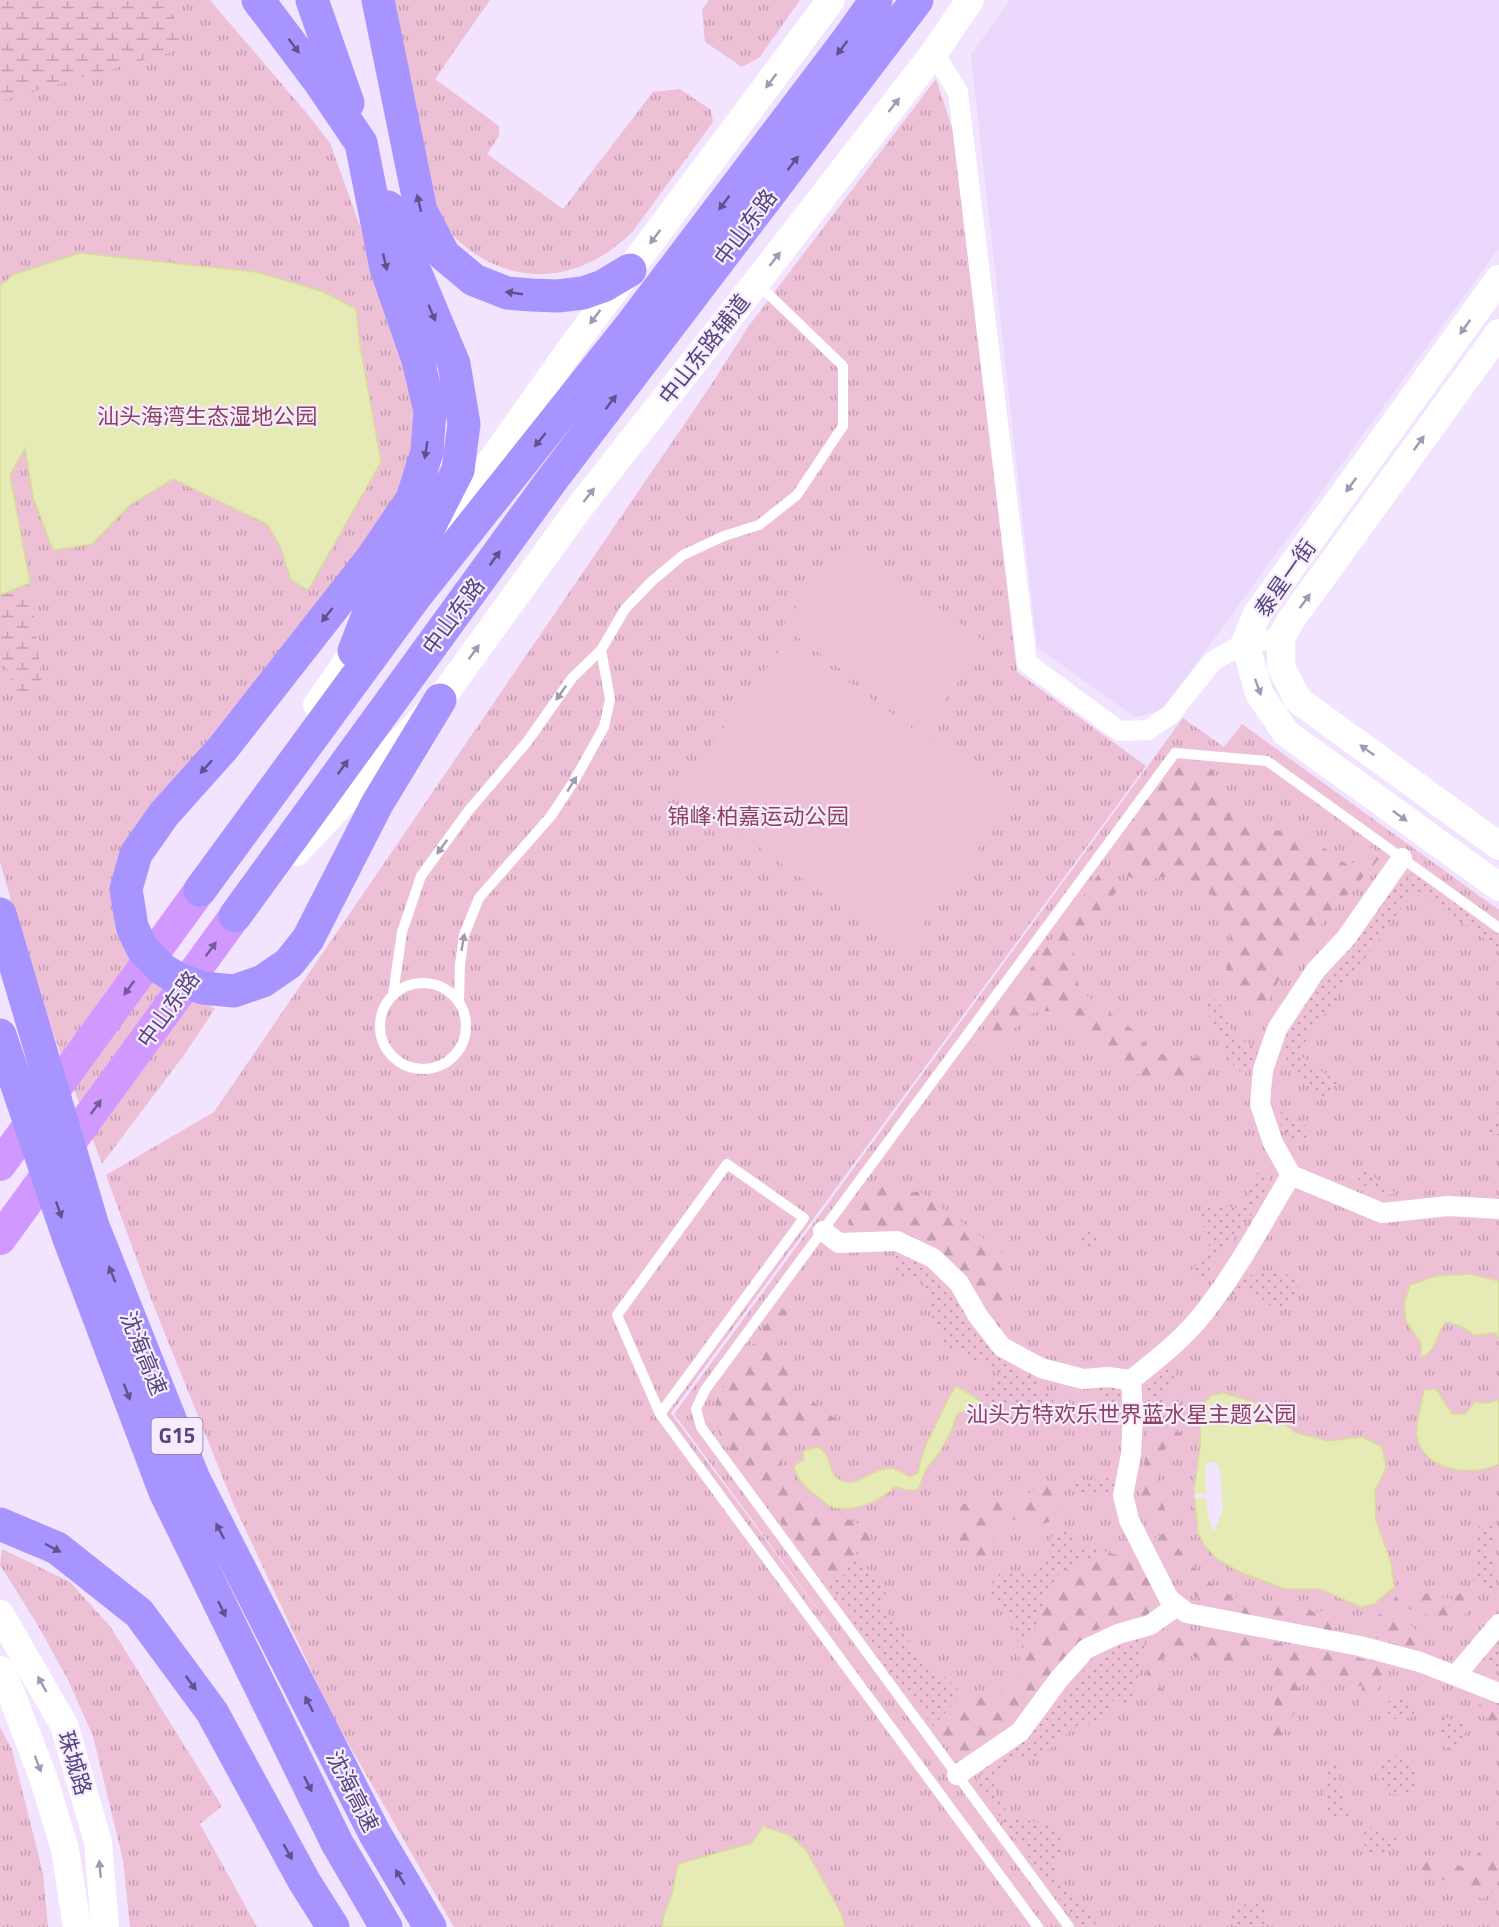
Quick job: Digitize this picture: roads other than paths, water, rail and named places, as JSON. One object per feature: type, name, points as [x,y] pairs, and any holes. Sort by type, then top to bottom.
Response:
[{"type":"highway","points":[[258,0],[319,81],[361,142],[386,268],[418,360],[430,411],[427,452],[412,499],[372,558],[223,748],[164,813],[136,854],[126,889],[132,927],[142,948],[162,969],[178,979],[203,988],[234,991],[263,981],[289,963],[308,939],[377,804],[440,700]]},
{"type":"highway","points":[[312,0],[361,142],[454,364],[464,424],[458,470],[426,533],[372,605],[354,651]]},
{"type":"highway","points":[[378,0],[421,211],[444,255],[474,280],[507,293],[531,296],[558,296],[583,292],[603,286],[630,270]]},
{"type":"highway","name":"中山东路","points":[[201,890],[415,597],[632,324],[876,0]]},
{"type":"highway","name":"中山东路","points":[[235,916],[551,481],[917,0]]},
{"type":"highway","name":"沈海高速","points":[[0,914],[93,1226],[194,1479],[375,1834],[430,1927]]},
{"type":"highway","name":"沈海高速","points":[[0,1035],[68,1236],[165,1492],[337,1843],[386,1927]]},
{"type":"highway","points":[[0,1524],[57,1548],[140,1614],[212,1712],[304,1881],[333,1927]]},
{"type":"main road","name":"中山东路","points":[[0,1165],[201,890]]},
{"type":"main road","name":"中山东路","points":[[0,1239],[235,916]]},
{"type":"street","points":[[236,843],[254,797],[354,651],[458,510],[573,347],[831,0]]},
{"type":"street","name":"中山东路辅道","points":[[235,916],[440,700],[579,508],[934,53],[970,0]]},
{"type":"street","points":[[934,53],[958,92],[1027,663],[1119,731],[1148,730],[1170,715],[1213,661],[1245,643],[1281,638]]},
{"type":"street","name":"泰星一街","points":[[1499,279],[1257,614],[1245,643],[1259,693],[1286,733],[1499,887]]},
{"type":"street","name":"泰星一街","points":[[1499,333],[1291,620],[1281,638],[1281,667],[1298,700],[1499,846]]},
{"type":"street","points":[[1402,858],[1346,938],[1316,970],[1277,1029],[1263,1070],[1260,1104],[1273,1143],[1291,1175],[1382,1213],[1448,1206],[1499,1209]]},
{"type":"street","points":[[823,1231],[839,1243],[897,1240],[933,1257],[959,1283],[978,1316],[1002,1347],[1041,1368],[1083,1379],[1108,1377],[1131,1380],[1162,1356],[1201,1316],[1238,1266],[1291,1175]]},
{"type":"street","points":[[1131,1380],[1133,1414],[1131,1454],[1123,1496],[1129,1520],[1169,1599],[1177,1606],[1186,1613],[1360,1646],[1420,1662],[1499,1693]]},
{"type":"street","points":[[957,1775],[1020,1732],[1059,1679],[1086,1649],[1118,1634],[1150,1626],[1177,1606]]},
{"type":"street","name":"珠城路","points":[[0,1614],[64,1725],[98,1842],[105,1927]]},
{"type":"street","points":[[1456,1675],[1499,1624]]},
{"type":"street","name":"珠城路","points":[[0,1670],[44,1780],[65,1849],[76,1927]]},
{"type":"lane","points":[[393,994],[402,932],[421,876],[469,810],[527,742],[572,678],[601,650],[625,609],[652,581],[683,555],[724,536],[759,525],[797,495],[843,426],[843,366],[756,283]]},
{"type":"lane","points":[[459,1000],[464,935],[479,898],[551,816],[574,781],[604,727],[610,699],[601,650]]},
{"type":"lane","points":[[1069,1927],[701,1427],[696,1409],[705,1390],[1175,753],[1267,761],[1499,928]]},
{"type":"lane","points":[[420,982],[435,984],[448,990],[459,1000],[465,1014],[467,1029],[464,1043],[456,1055],[445,1064],[432,1069],[418,1070],[405,1066],[393,1058],[380,1034],[380,1020],[384,1006],[393,994],[406,986],[420,982]]},
{"type":"lane","points":[[660,1414],[804,1218],[727,1164],[617,1315],[660,1414],[1038,1927]]},
{"type":"park label","name":"汕头海湾生态湿地公园","points":[[207,416]]},
{"type":"park label","name":"锦峰·柏嘉运动公园","points":[[758,816]]},
{"type":"park label","name":"汕头方特欢乐世界蓝水星主题公园","points":[[1131,1414]]}]
